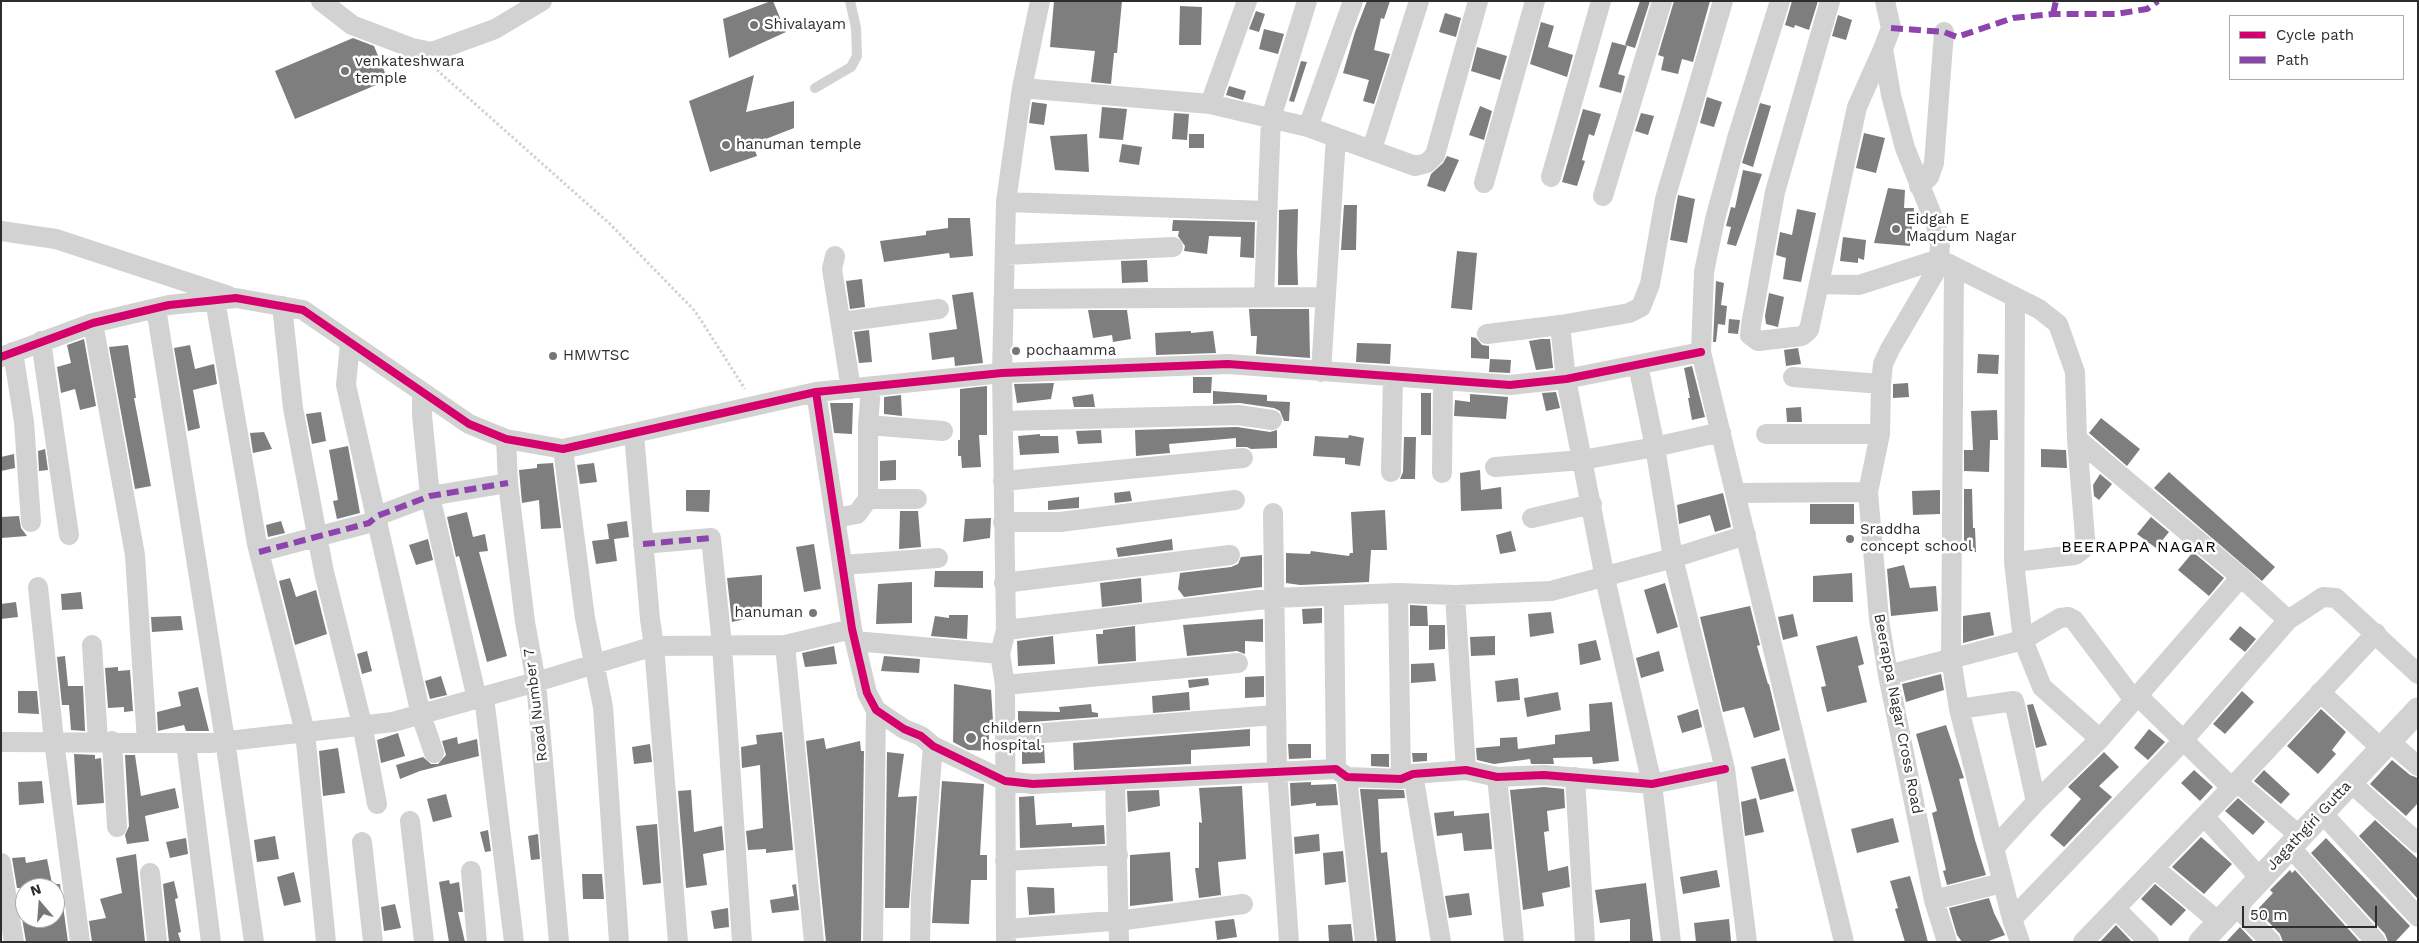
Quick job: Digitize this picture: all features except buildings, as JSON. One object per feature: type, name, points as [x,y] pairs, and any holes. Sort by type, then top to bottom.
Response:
[{"type":"street","points":[[322,1],[352,25],[412,48],[432,52],[495,29],[542,1]]},
{"type":"street","points":[[1040,1],[1022,88],[1006,202],[1002,373],[1006,630],[1000,654],[1005,685],[1006,935],[1243,904]]},
{"type":"street","points":[[1210,104],[1247,1]]},
{"type":"street","points":[[1264,297],[1271,118],[1307,1]]},
{"type":"street","points":[[1308,127],[1353,1]]},
{"type":"street","points":[[1372,149],[1419,1]]},
{"type":"street","points":[[1022,88],[1210,104],[1308,127],[1415,166],[1427,163],[1435,154],[1478,1]]},
{"type":"street","points":[[1484,183],[1535,1]]},
{"type":"street","points":[[1551,176],[1601,1]]},
{"type":"street","points":[[1603,196],[1662,1]]},
{"type":"street","points":[[1487,334],[1560,325],[1629,313],[1641,307],[1644,303],[1650,284],[1665,199],[1723,1]]},
{"type":"street","points":[[1780,1],[1737,138],[1715,219],[1704,272],[1701,352],[1844,942]]},
{"type":"street","points":[[1830,1],[1775,192],[1750,334],[1758,341],[1802,336],[1809,330],[1810,318],[1820,284],[1857,107],[1883,50]]},
{"type":"street","name":"Beerappa Nagar Cross Road","points":[[1885,1],[1891,28],[1883,50],[1898,125],[1919,186],[1936,225],[1946,264],[1934,274],[1883,364],[1880,434],[1868,492],[1879,618],[1888,675],[1934,900],[1948,942]]},
{"type":"street","points":[[1919,186],[1929,177],[1934,163],[1944,32]]},
{"type":"street","points":[[1322,372],[1336,137]]},
{"type":"street","points":[[1006,202],[1266,210]]},
{"type":"street","points":[[1,231],[56,239],[236,298],[303,310],[469,424],[506,439],[563,449],[816,392],[1002,373],[1228,364],[1510,385],[1566,379],[1701,352]]},
{"type":"street","points":[[1005,255],[1173,246]]},
{"type":"street","points":[[835,256],[832,269],[851,389]]},
{"type":"street","points":[[1820,284],[1859,285],[1946,264],[2039,310],[2058,324],[2075,372],[2085,538],[2083,549],[2075,555],[2014,562]]},
{"type":"street","points":[[1946,264],[1951,658],[1959,709],[2002,883],[2020,942]]},
{"type":"street","points":[[1004,299],[1326,297]]},
{"type":"street","points":[[31,522],[24,422],[7,354],[93,323],[156,308],[236,298]]},
{"type":"street","points":[[2015,298],[2014,562],[2023,640],[2042,688],[2100,739]]},
{"type":"street","points":[[215,300],[259,552],[305,732],[326,942]]},
{"type":"street","points":[[282,306],[294,408],[317,538],[362,724],[378,804]]},
{"type":"street","points":[[156,308],[225,740],[254,942]]},
{"type":"street","points":[[841,322],[939,309]]},
{"type":"street","points":[[93,323],[135,555],[147,742]]},
{"type":"street","points":[[1560,325],[1566,379],[1582,460],[1652,784],[1671,942]]},
{"type":"street","points":[[41,341],[69,535]]},
{"type":"street","points":[[350,343],[346,385],[421,715],[434,753]]},
{"type":"street","points":[[1638,364],[1655,447],[1673,558],[1725,769],[1747,942]]},
{"type":"street","points":[[1391,472],[1393,376]]},
{"type":"street","points":[[1793,377],[1881,384]]},
{"type":"street","points":[[1442,473],[1443,381]]},
{"type":"street","points":[[835,518],[857,514],[868,499],[868,425],[871,387]]},
{"type":"street","points":[[816,392],[853,635],[867,693],[876,710],[904,729],[921,736],[933,746],[1005,781],[1033,784],[1277,770],[1407,776],[1466,770],[1497,777],[1575,777],[1652,784],[1725,769]]},
{"type":"street","points":[[422,393],[422,425],[430,496],[480,698],[514,942]]},
{"type":"street","points":[[1002,421],[1238,415],[1272,420]]},
{"type":"street","points":[[868,425],[942,431]]},
{"type":"street","points":[[1495,467],[1582,460],[1655,447],[1721,432]]},
{"type":"street","points":[[634,434],[654,646],[678,942]]},
{"type":"street","points":[[1766,434],[1880,434]]},
{"type":"street","name":"Road Number 7","points":[[506,439],[508,483],[525,622],[536,682],[559,942]]},
{"type":"street","points":[[2078,439],[2241,577],[2288,620]]},
{"type":"street","points":[[563,449],[585,618],[603,707],[619,942]]},
{"type":"street","points":[[1003,481],[1243,458]]},
{"type":"street","points":[[259,552],[369,523],[376,516],[430,496],[508,483]]},
{"type":"street","points":[[1735,493],[1868,492]]},
{"type":"street","points":[[868,499],[917,499]]},
{"type":"street","points":[[1003,522],[1060,522],[1234,500]]},
{"type":"street","points":[[1532,518],[1592,504]]},
{"type":"street","points":[[1273,513],[1277,770],[1289,942]]},
{"type":"street","points":[[1006,630],[1274,598],[1398,592],[1455,595],[1551,591],[1606,578],[1746,535]]},
{"type":"street","points":[[643,544],[711,538],[722,645],[742,942]]},
{"type":"street","points":[[1004,583],[1230,555]]},
{"type":"street","points":[[842,565],[938,558]]},
{"type":"street","points":[[1994,848],[2036,802],[2100,739],[2241,577]]},
{"type":"street","points":[[38,587],[54,741],[80,942]]},
{"type":"street","points":[[1398,592],[1407,776],[1441,942]]},
{"type":"street","points":[[1455,595],[1466,770]]},
{"type":"street","points":[[1334,596],[1341,773],[1365,942]]},
{"type":"street","points":[[2012,919],[2184,740],[2288,620],[2323,597],[2336,598],[2376,633],[2418,674]]},
{"type":"street","points":[[1888,675],[2023,640],[2060,618],[2068,617],[2074,620],[2136,698],[2295,841],[2376,942]]},
{"type":"street","points":[[2083,942],[2234,785],[2376,633]]},
{"type":"street","points":[[1,742],[211,743],[362,724],[393,722],[536,682],[654,646],[785,644],[853,635],[1000,654]]},
{"type":"street","points":[[785,644],[814,942]]},
{"type":"street","points":[[92,645],[117,827]]},
{"type":"street","points":[[1005,685],[1238,663]]},
{"type":"street","points":[[1959,709],[2014,701],[2042,688]]},
{"type":"street","points":[[2320,692],[2385,745],[2418,766]]},
{"type":"street","points":[[2014,701],[2036,802]]},
{"type":"street","points":[[873,942],[876,710]]},
{"type":"street","name":"Jagathgiri Gutta","points":[[2201,942],[2418,710]]},
{"type":"street","points":[[1005,736],[1275,715]]},
{"type":"street","points":[[186,744],[211,942]]},
{"type":"street","points":[[920,942],[921,896],[933,746]]},
{"type":"street","points":[[1497,777],[1514,942]]},
{"type":"street","points":[[1575,777],[1585,942]]},
{"type":"street","points":[[1116,780],[1119,942]]},
{"type":"street","points":[[2350,782],[2418,843]]},
{"type":"street","points":[[2322,813],[2418,917]]},
{"type":"street","points":[[2204,816],[2260,878]]},
{"type":"street","points":[[410,821],[424,942]]},
{"type":"street","points":[[362,842],[372,942]]},
{"type":"street","points":[[1006,862],[1118,856]]},
{"type":"street","points":[[1,863],[14,942]]},
{"type":"street","points":[[2154,868],[2271,942]]},
{"type":"street","points":[[470,871],[477,942]]},
{"type":"street","points":[[150,873],[157,942]]},
{"type":"street","points":[[1934,900],[2002,883]]},
{"type":"street","points":[[2116,909],[2149,942]]},
{"type":"lane","points":[[815,88],[852,67],[857,56],[856,28],[850,1]]},
{"type":"path","points":[[412,48],[610,224],[695,311],[756,406]]},
{"type":"marked path","points":[[2053,14],[2056,1]]},
{"type":"marked path","points":[[1891,28],[1944,32],[1957,37],[2013,18],[2053,14],[2116,14],[2147,9],[2158,1]]},
{"type":"marked path","points":[[259,552],[369,523],[377,516],[430,496],[508,483]]},
{"type":"marked path","points":[[643,544],[711,538]]},
{"type":"cycle path","points":[[1,357],[93,323],[169,305],[236,298],[303,310],[469,424],[506,439],[563,449],[816,392],[1002,373],[1228,364],[1510,385],[1566,379],[1701,352]]},
{"type":"cycle path","points":[[816,392],[852,629],[867,693],[876,710],[904,729],[921,736],[933,746],[1005,781],[1033,784],[1336,769],[1347,777],[1401,779],[1413,774],[1466,770],[1497,777],[1544,775],[1652,784],[1725,769]]},
{"type":"place","name":"Shivalayam","points":[[754,25]]},
{"type":"place","name":"venkateshwara temple","points":[[345,71]]},
{"type":"place","name":"hanuman temple","points":[[726,145]]},
{"type":"place","name":"Eidgah E Maqdum Nagar","points":[[1896,229]]},
{"type":"place","name":"pochaamma","points":[[1016,351]]},
{"type":"place","name":"HMWTSC","points":[[553,356]]},
{"type":"place","name":"Sraddha concept school","points":[[1850,539]]},
{"type":"place","name":"hanuman","points":[[813,613]]},
{"type":"place","name":"childern hospital","points":[[971,738]]},
{"type":"district","name":"BEERAPPA NAGAR","points":[[2139,547]]}]
